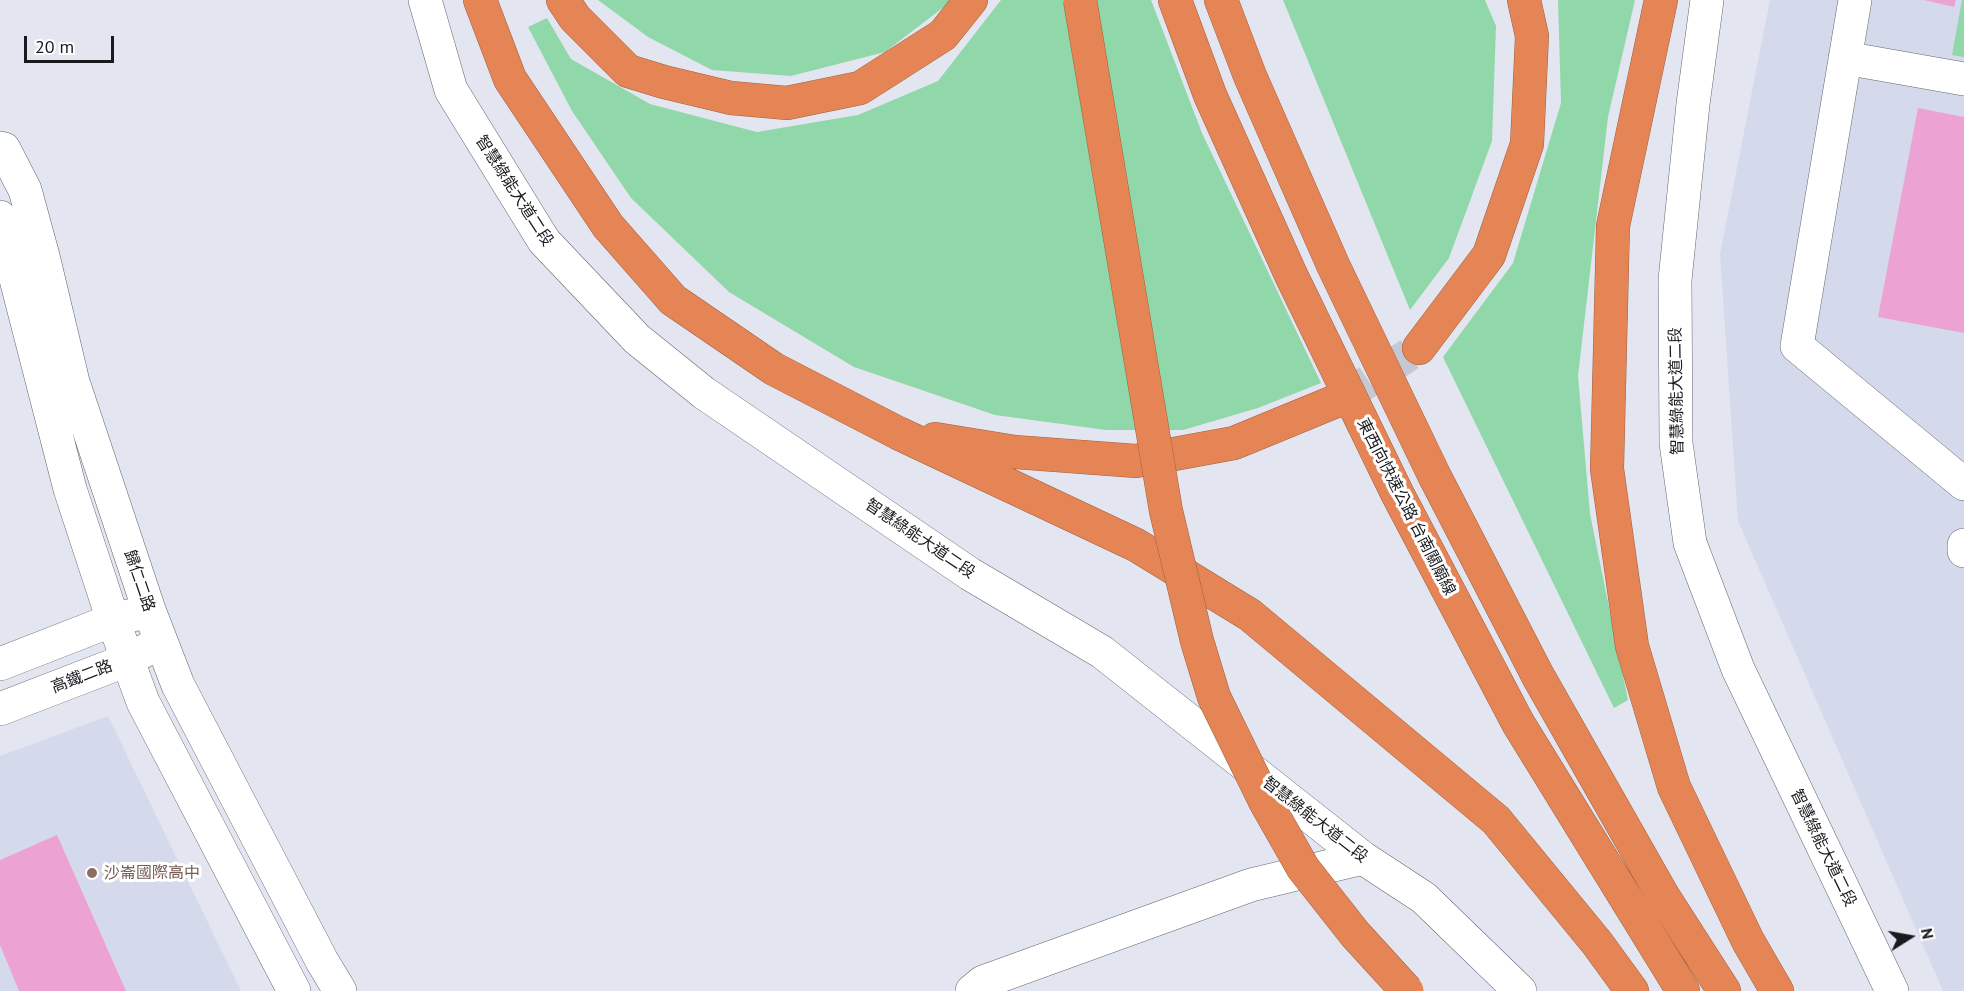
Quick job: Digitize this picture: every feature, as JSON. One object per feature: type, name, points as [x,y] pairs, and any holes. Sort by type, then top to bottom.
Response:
[{"type":"highway","points":[[480,0],[510,79],[608,226],[673,300],[774,369],[898,433],[1136,545],[1250,615],[1496,820],[1598,943],[1632,991]]},
{"type":"highway","points":[[563,0],[575,18],[628,70],[664,82],[731,98],[788,103],[860,88],[944,36],[971,0]]},
{"type":"highway","points":[[1080,0],[1166,511],[1197,641],[1214,697],[1265,801],[1303,868],[1355,934],[1407,991]]},
{"type":"highway","name":"東西向快速公路 台南關廟線","points":[[1175,0],[1210,95],[1291,275],[1397,493],[1518,723],[1683,991]]},
{"type":"highway","points":[[1221,0],[1250,76],[1333,265],[1440,486],[1544,686],[1663,896],[1724,991]]},
{"type":"highway","points":[[1419,348],[1489,255],[1527,144],[1532,36],[1524,0]]},
{"type":"highway","points":[[1661,0],[1613,226],[1607,469],[1632,646],[1674,787],[1748,941],[1777,991]]},
{"type":"highway","points":[[898,433],[1015,452],[1136,461],[1234,443],[1341,399]]},
{"type":"street","name":"智慧綠能大道二段","points":[[425,0],[451,90],[544,241],[637,339],[704,393],[960,567],[1102,652],[1363,858],[1424,898],[1520,991]]},
{"type":"street","name":"智慧綠能大道二段","points":[[1707,0],[1693,104],[1675,280],[1676,443],[1689,543],[1738,669],[1892,991]]},
{"type":"street","points":[[1855,0],[1797,346],[1964,484]]},
{"type":"street","points":[[1845,58],[1964,79]]},
{"type":"street","name":"歸仁二路","points":[[0,148],[4,149],[25,190],[73,382],[149,610],[178,685],[339,991]]},
{"type":"street","points":[[0,217],[70,489],[142,702],[294,991]]},
{"type":"street","points":[[1964,545],[1964,551]]},
{"type":"street","points":[[0,664],[113,620],[149,610]]},
{"type":"street","name":"高鐵二路","points":[[0,709],[127,660],[161,641]]},
{"type":"street","points":[[972,991],[983,982],[1251,885],[1363,858]]},
{"type":"shaded area","points":[[1770,0],[1964,0],[1964,991],[1943,991],[1738,521],[1720,254]]},
{"type":"shaded area","name":"沙崙國際高中","points":[[108,716],[241,991],[0,991],[0,756]]},
{"type":"green space","points":[[598,0],[953,0],[885,52],[791,76],[712,70],[648,37]]},
{"type":"green space","points":[[1001,0],[1151,0],[1202,133],[1321,383],[1258,408],[1183,430],[1106,430],[995,415],[854,367],[729,292],[631,198],[572,111],[528,27],[547,18],[571,59],[650,104],[757,132],[858,115],[938,81]]},
{"type":"green space","points":[[1283,0],[1485,0],[1496,26],[1492,141],[1449,258],[1410,310]]},
{"type":"green space","points":[[1558,0],[1635,0],[1608,117],[1578,376],[1590,514],[1628,700],[1614,708],[1443,357],[1513,263],[1561,103]]},
{"type":"green space","points":[[1962,0],[1964,0],[1964,57],[1952,55]]},
{"type":"building","points":[[1924,0],[1956,0],[1954,7]]},
{"type":"building","points":[[1918,108],[1964,117],[1964,333],[1878,317]]},
{"type":"building","points":[[57,835],[126,991],[19,991],[0,945],[0,860]]},
{"type":"tunnel","points":[[1341,399],[1419,348]]},
{"type":"place","name":"沙崙國際高中","points":[[92,873]]}]
